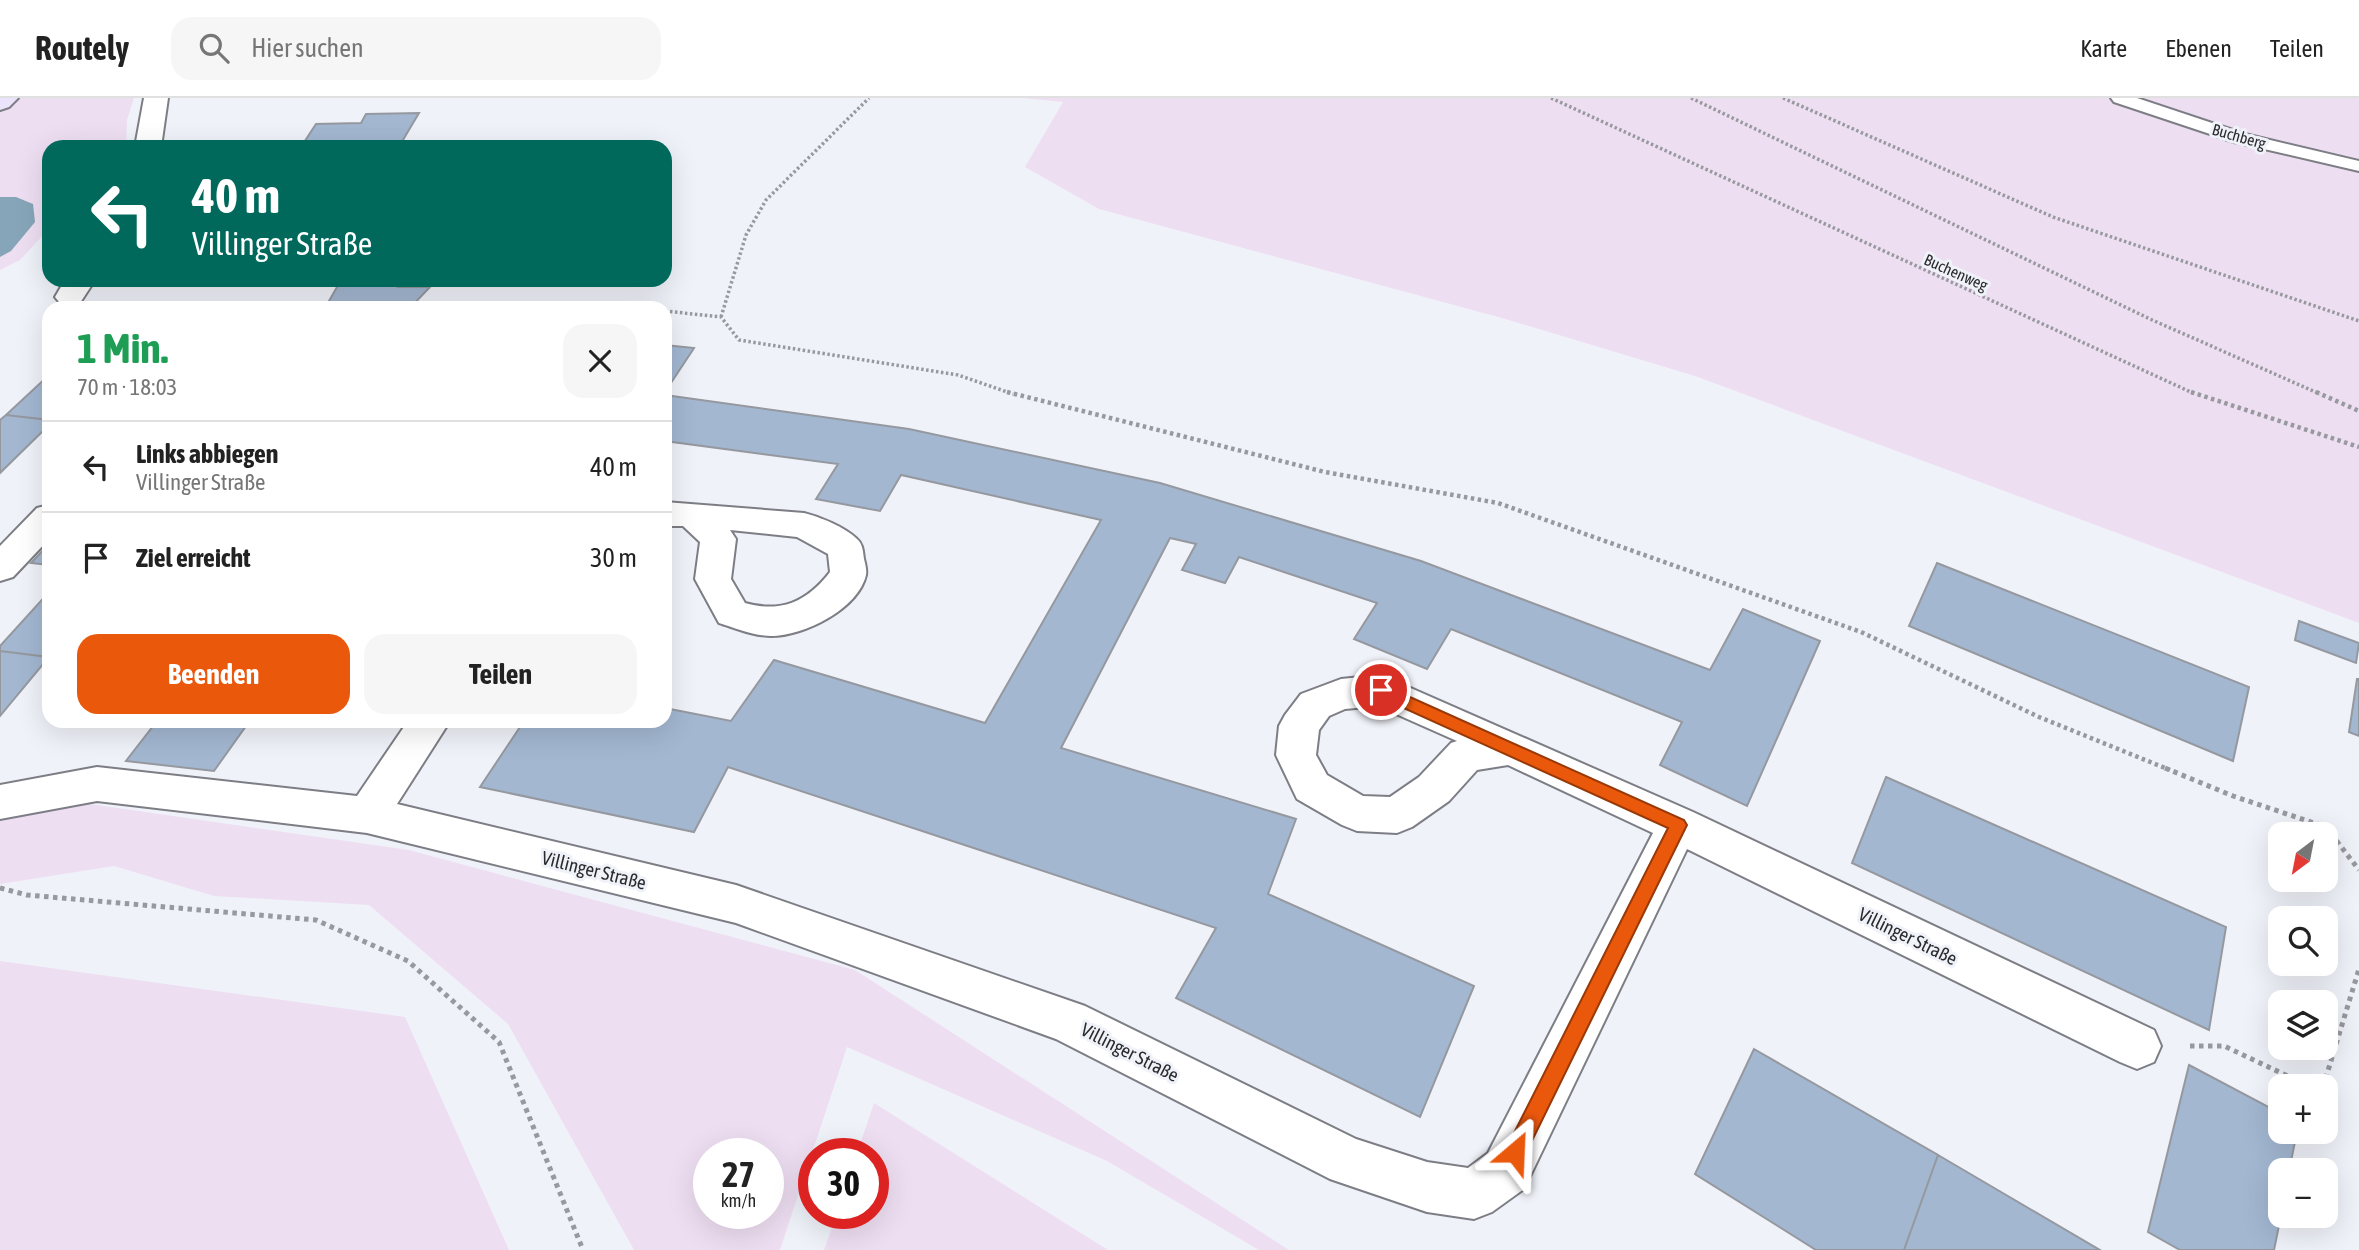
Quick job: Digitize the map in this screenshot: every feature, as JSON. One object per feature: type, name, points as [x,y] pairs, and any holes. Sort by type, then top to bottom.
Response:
[{"type":"main road","points":[[0,102],[6,98]]},
{"type":"street","points":[[149,140],[156,98]]},
{"type":"street","points":[[0,568],[42,524]]},
{"type":"street","points":[[367,816],[425,728]]},
{"type":"street","name":"Villinger Straße","points":[[1511,748],[1678,825],[2137,1046]]},
{"type":"street","name":"Villinger Straße","points":[[0,802],[97,783],[367,816],[736,904],[1069,1022],[1348,1161],[1427,1187],[1474,1194],[1506,1171],[1678,825]]},
{"type":"lane","name":"Buchberg","points":[[2120,98],[2240,138],[2359,166]]},
{"type":"path","points":[[720,317],[746,235],[766,200],[869,98]]},
{"type":"path","name":"Buchenweg","points":[[1551,98],[2193,393],[2359,447]]},
{"type":"path","points":[[1691,98],[2150,319],[2359,411]]},
{"type":"path","points":[[1783,98],[2053,218],[2359,321]]},
{"type":"path","points":[[672,312],[720,317],[739,340],[958,376],[1010,393],[1325,472],[1498,503],[1861,632],[2039,716],[2233,796],[2326,827],[2359,870]]},
{"type":"path","points":[[0,888],[27,895],[316,920],[408,961],[499,1042],[583,1250]]},
{"type":"path","points":[[2327,1074],[2359,969]]},
{"type":"path","points":[[2137,1046],[2224,1046],[2283,1074]]},
{"type":"shaded area","points":[[0,98],[134,98],[127,120],[126,140],[42,140],[42,236],[20,260],[0,270]]},
{"type":"shaded area","points":[[1022,98],[2359,98],[2359,623],[1695,376],[1502,318],[1099,209],[1025,167],[1063,102]]},
{"type":"shaded area","points":[[0,791],[409,850],[855,970],[1289,1250],[1259,1250],[1107,1161],[847,1047],[817,1138],[798,1138],[798,1195],[780,1250],[634,1250],[508,1024],[369,905],[214,896],[114,866],[0,884]]},
{"type":"shaded area","points":[[0,961],[405,1017],[509,1250],[0,1250]]},
{"type":"shaded area","points":[[874,1103],[1108,1250],[824,1250],[831,1229],[889,1229],[889,1138],[862,1138]]},
{"type":"water","points":[[0,197],[16,197],[33,204],[35,222],[11,251],[0,257]]},
{"type":"building","points":[[419,113],[403,140],[306,140],[316,124],[361,123],[366,114]]},
{"type":"building","points":[[337,287],[430,287],[417,301],[329,301]]},
{"type":"building","points":[[672,346],[694,348],[672,381]]},
{"type":"building","points":[[42,382],[42,419],[6,415]]},
{"type":"building","points":[[672,396],[909,429],[1160,483],[1421,561],[1710,670],[1743,609],[1820,641],[1747,806],[1660,765],[1682,722],[1451,629],[1427,669],[1354,639],[1377,603],[1239,557],[1225,583],[1182,570],[1196,544],[1170,538],[1061,748],[1296,819],[1268,894],[1474,986],[1420,1117],[1176,998],[1216,928],[728,767],[694,832],[480,787],[519,728],[672,728],[672,709],[731,721],[774,660],[985,723],[1101,520],[901,475],[880,511],[816,499],[838,464],[672,442]]},
{"type":"building","points":[[6,415],[42,419],[42,432],[0,473],[0,420]]},
{"type":"building","points":[[42,551],[42,564],[31,563]]},
{"type":"building","points":[[1937,563],[2249,687],[2233,761],[1909,626]]},
{"type":"building","points":[[42,600],[42,656],[0,651],[0,646]]},
{"type":"building","points":[[2299,621],[2359,643],[2356,663],[2295,640]]},
{"type":"building","points":[[0,651],[42,656],[42,665],[0,716]]},
{"type":"building","points":[[2359,679],[2359,736],[2349,732]]},
{"type":"building","points":[[152,728],[245,728],[214,771],[126,761]]},
{"type":"building","points":[[1886,777],[2226,927],[2209,1030],[1852,863]]},
{"type":"building","points":[[1754,1049],[1938,1155],[1904,1250],[1816,1250],[1695,1174]]},
{"type":"building","points":[[2189,1065],[2268,1107],[2268,1144],[2295,1144],[2292,1158],[2268,1158],[2268,1228],[2279,1228],[2274,1250],[2180,1250],[2148,1232]]},
{"type":"building","points":[[1938,1155],[2100,1250],[1904,1250]]},
{"type":"route","points":[[1381,690],[1678,825],[1515,1152]]}]
